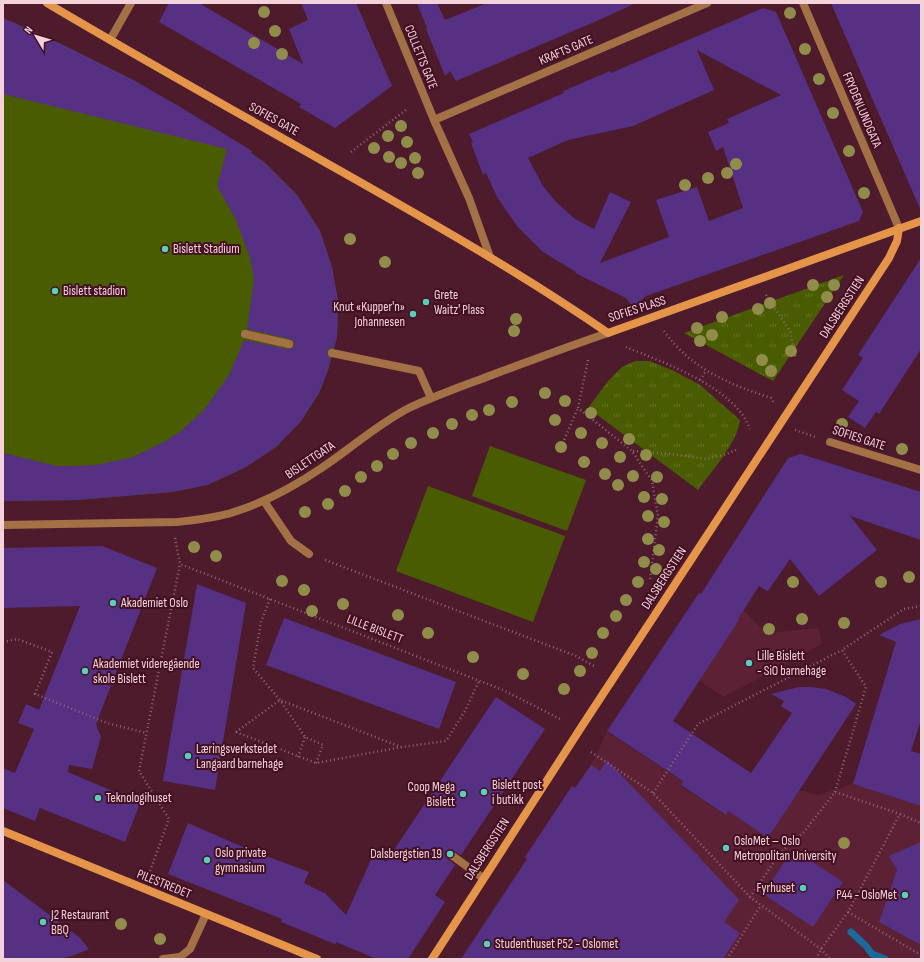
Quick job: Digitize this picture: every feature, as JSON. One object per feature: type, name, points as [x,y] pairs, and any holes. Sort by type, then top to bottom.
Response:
[{"type":"street","name":"SOFIES GATE","points":[[47,3],[490,257]]},
{"type":"street","points":[[110,40],[131,3]]},
{"type":"street","name":"COLLETTS GATE","points":[[386,3],[434,120]]},
{"type":"street","name":"KRAFTS GATE","points":[[434,120],[707,3]]},
{"type":"street","name":"FRYDENLUNDGATA","points":[[802,3],[899,228]]},
{"type":"street","points":[[434,120],[469,198],[490,257]]},
{"type":"street","points":[[899,228],[921,221]]},
{"type":"street","name":"SOFIES PLASS","points":[[490,257],[538,286],[608,333],[899,228]]},
{"type":"street","name":"DALSBERGSTIEN","points":[[432,959],[483,878],[889,258],[897,241],[899,228]]},
{"type":"street","name":"BISLETTGATA","points":[[3,525],[177,522],[233,512],[264,501],[292,487],[323,468],[380,425],[431,398],[608,333]]},
{"type":"street","points":[[245,334],[289,344]]},
{"type":"street","points":[[332,353],[419,371],[431,398]]},
{"type":"street","name":"SOFIES GATE","points":[[830,442],[921,470]]},
{"type":"street","points":[[264,501],[291,541],[309,554]]},
{"type":"street","name":"PILESTREDET","points":[[3,831],[317,959]]},
{"type":"street","points":[[450,854],[483,878]]},
{"type":"street","points":[[163,959],[180,956],[190,950],[206,914]]},
{"type":"path","points":[[351,152],[407,109]]},
{"type":"path","points":[[766,295],[790,331],[796,359]]},
{"type":"path","points":[[664,331],[679,349],[706,371],[736,385],[771,398]]},
{"type":"path","points":[[626,347],[700,380],[728,398],[747,419],[750,429]]},
{"type":"path","points":[[561,447],[578,408],[588,360]]},
{"type":"path","points":[[700,380],[706,371]]},
{"type":"path","points":[[578,408],[632,451],[652,481],[658,516],[650,579]]},
{"type":"path","name":"SOFIES GATE","points":[[791,429],[830,442]]},
{"type":"path","points":[[632,451],[671,454],[706,459],[724,455],[736,450]]},
{"type":"path","points":[[150,871],[169,819],[140,771],[146,733],[180,564],[175,541],[177,522]]},
{"type":"path","points":[[309,554],[576,656],[594,666]]},
{"type":"path","name":"LILLE BISLETT","points":[[180,564],[479,680],[503,690],[560,719]]},
{"type":"path","points":[[270,599],[261,622],[253,668],[280,700],[305,737],[323,745],[316,764]]},
{"type":"path","points":[[653,793],[698,724],[842,650],[904,609],[921,606]]},
{"type":"path","points":[[3,642],[17,639],[52,652],[35,694],[107,723],[146,733]]},
{"type":"path","points":[[750,897],[781,852],[804,832],[835,792],[866,687],[842,650]]},
{"type":"path","points":[[280,700],[236,732],[316,764],[402,747],[446,741],[465,711],[479,680]]},
{"type":"path","points":[[280,700],[402,747]]},
{"type":"path","points":[[298,757],[305,737]]},
{"type":"path","points":[[591,752],[653,793],[750,897],[821,949],[830,959]]},
{"type":"path","points":[[835,792],[900,814],[921,823]]},
{"type":"path","points":[[816,959],[821,949],[848,912],[900,814]]},
{"type":"path","points":[[726,959],[761,905]]},
{"type":"path","points":[[848,912],[921,955]]},
{"type":"shaded area","name":"Lille Bislett - SiO barnehage","points":[[743,610],[766,633],[819,628],[822,644],[724,697],[699,681]]},
{"type":"shaded area","name":"OsloMet – Oslo Metropolitan University","points":[[607,732],[682,781],[681,786],[725,815],[728,811],[768,837],[799,790],[818,795],[853,784],[921,805],[921,959],[461,959],[527,859],[525,858],[572,786],[575,788],[592,763]]},
{"type":"green space","name":"Bislett Stadium","points":[[3,18],[61,44],[135,81],[222,133],[264,162],[297,195],[320,231],[332,267],[338,301],[337,337],[328,370],[319,393],[301,421],[276,447],[244,468],[207,485],[172,492],[77,500],[3,501]]},
{"type":"green space","points":[[844,275],[773,381],[684,333]]},
{"type":"green space","points":[[635,361],[649,361],[672,370],[700,385],[740,420],[738,429],[729,447],[698,490],[588,408],[608,381],[622,367]]},
{"type":"green space","points":[[490,446],[586,480],[567,531],[472,496]]},
{"type":"green space","points":[[428,486],[565,536],[533,622],[396,571]]},
{"type":"building","points":[[169,3],[199,3],[303,64],[289,29],[308,20],[301,3],[356,3],[392,86],[335,128],[299,107],[301,104],[159,22]]},
{"type":"building","points":[[417,3],[437,3],[445,20],[487,3],[636,3],[456,81],[450,71],[445,76]]},
{"type":"building","points":[[831,3],[921,3],[921,211],[875,105]]},
{"type":"building","points":[[763,8],[776,12],[863,212],[859,221],[646,296],[633,307],[626,298],[575,273],[576,272],[543,252],[517,226],[497,197],[486,173],[483,175],[471,143],[473,142],[469,134],[564,93],[563,91],[610,71],[611,73]],"holes":[[[697,50],[781,95],[727,119],[729,123],[708,132],[716,151],[723,147],[743,208],[709,221],[697,187],[656,200],[669,237],[600,263],[631,202],[610,192],[594,229],[575,219],[556,202],[543,186],[528,158],[568,140],[633,126],[714,90]]]},
{"type":"building","points":[[3,18],[61,44],[135,81],[252,151],[251,153],[264,162],[297,195],[320,231],[332,267],[338,301],[337,337],[334,348],[330,348],[327,352],[328,357],[331,358],[328,370],[319,393],[301,421],[276,447],[244,468],[207,485],[172,492],[77,500],[3,501],[3,453],[57,466],[96,465],[133,457],[166,441],[181,431],[204,410],[229,375],[244,340],[288,349],[293,348],[294,345],[293,340],[247,329],[254,279],[250,258],[236,220],[217,186],[227,149],[3,94]]},
{"type":"building","points":[[921,258],[921,349],[879,414],[876,412],[865,428],[848,417],[859,401],[842,390],[863,358],[858,355]]},
{"type":"building","points":[[801,454],[921,492],[921,540],[850,516],[877,550],[819,596],[790,559],[768,591],[759,586],[738,619],[739,620],[673,721],[751,773],[792,713],[781,706],[784,701],[771,694],[799,687],[812,687],[826,689],[846,697],[856,704],[768,838],[728,811],[726,815],[681,785],[683,781],[607,731],[699,593],[701,594],[788,458]]},
{"type":"building","points":[[102,546],[157,568],[96,724],[101,737],[92,769],[69,765],[68,772],[140,803],[125,842],[40,808],[35,821],[3,808],[3,768],[15,773],[34,729],[18,723],[26,704],[39,710],[80,606],[3,608],[3,548]]},
{"type":"building","points":[[197,584],[246,603],[215,790],[163,781]]},
{"type":"building","points":[[284,618],[456,682],[439,729],[266,665]]},
{"type":"building","points":[[921,619],[921,720],[911,751],[921,754],[921,806],[853,784],[896,642],[879,635],[900,624]]},
{"type":"building","points":[[496,697],[545,729],[461,855],[451,849],[445,851],[445,857],[455,865],[435,895],[445,902],[408,959],[377,959],[336,942],[335,944],[281,922],[282,919],[168,874],[188,823],[245,848],[309,872],[304,883],[326,894],[346,915],[374,853],[386,862]]},
{"type":"building","points":[[607,760],[739,900],[724,922],[740,933],[723,959],[461,959],[527,859],[525,857],[572,786],[575,788],[591,765],[600,771]]},
{"type":"building","name":"P44 - OsloMet","points":[[921,842],[921,945],[879,922],[897,870],[889,856]]},
{"type":"building","name":"Fyrhuset","points":[[793,849],[843,882],[813,927],[763,894]]},
{"type":"building","points":[[3,880],[79,937],[89,949],[75,955],[59,959],[3,959]]},
{"type":"waterway","points":[[851,932],[872,954],[885,959]]},
{"type":"place","name":"Bislett Stadium","points":[[165,249]]},
{"type":"place","name":"Bislett stadion","points":[[55,291]]},
{"type":"place","name":"Grete Waitz' Plass","points":[[426,302]]},
{"type":"place","name":"Knut «Kupper'n» Johannesen","points":[[413,314]]},
{"type":"place","name":"Akademiet Oslo","points":[[113,603]]},
{"type":"place","name":"Lille Bislett - SiO barnehage","points":[[749,663]]},
{"type":"place","name":"Akademiet videregående skole Bislett","points":[[85,671]]},
{"type":"place","name":"Læringsverkstedet Langaard barnehage","points":[[188,756]]},
{"type":"place","name":"Bislett post i butikk","points":[[484,792]]},
{"type":"place","name":"Coop Mega Bislett","points":[[463,794]]},
{"type":"place","name":"Teknologihuset","points":[[98,798]]},
{"type":"place","name":"OsloMet – Oslo Metropolitan University","points":[[726,848]]},
{"type":"place","name":"Dalsbergstien 19","points":[[450,854]]},
{"type":"place","name":"Oslo private gymnasium","points":[[207,860]]},
{"type":"place","name":"Fyrhuset","points":[[803,888]]},
{"type":"place","name":"P44 - OsloMet","points":[[905,895]]},
{"type":"place","name":"J2 Restaurant BBQ","points":[[43,922]]},
{"type":"place","name":"Studenthuset P52 - Oslomet","points":[[487,944]]}]
